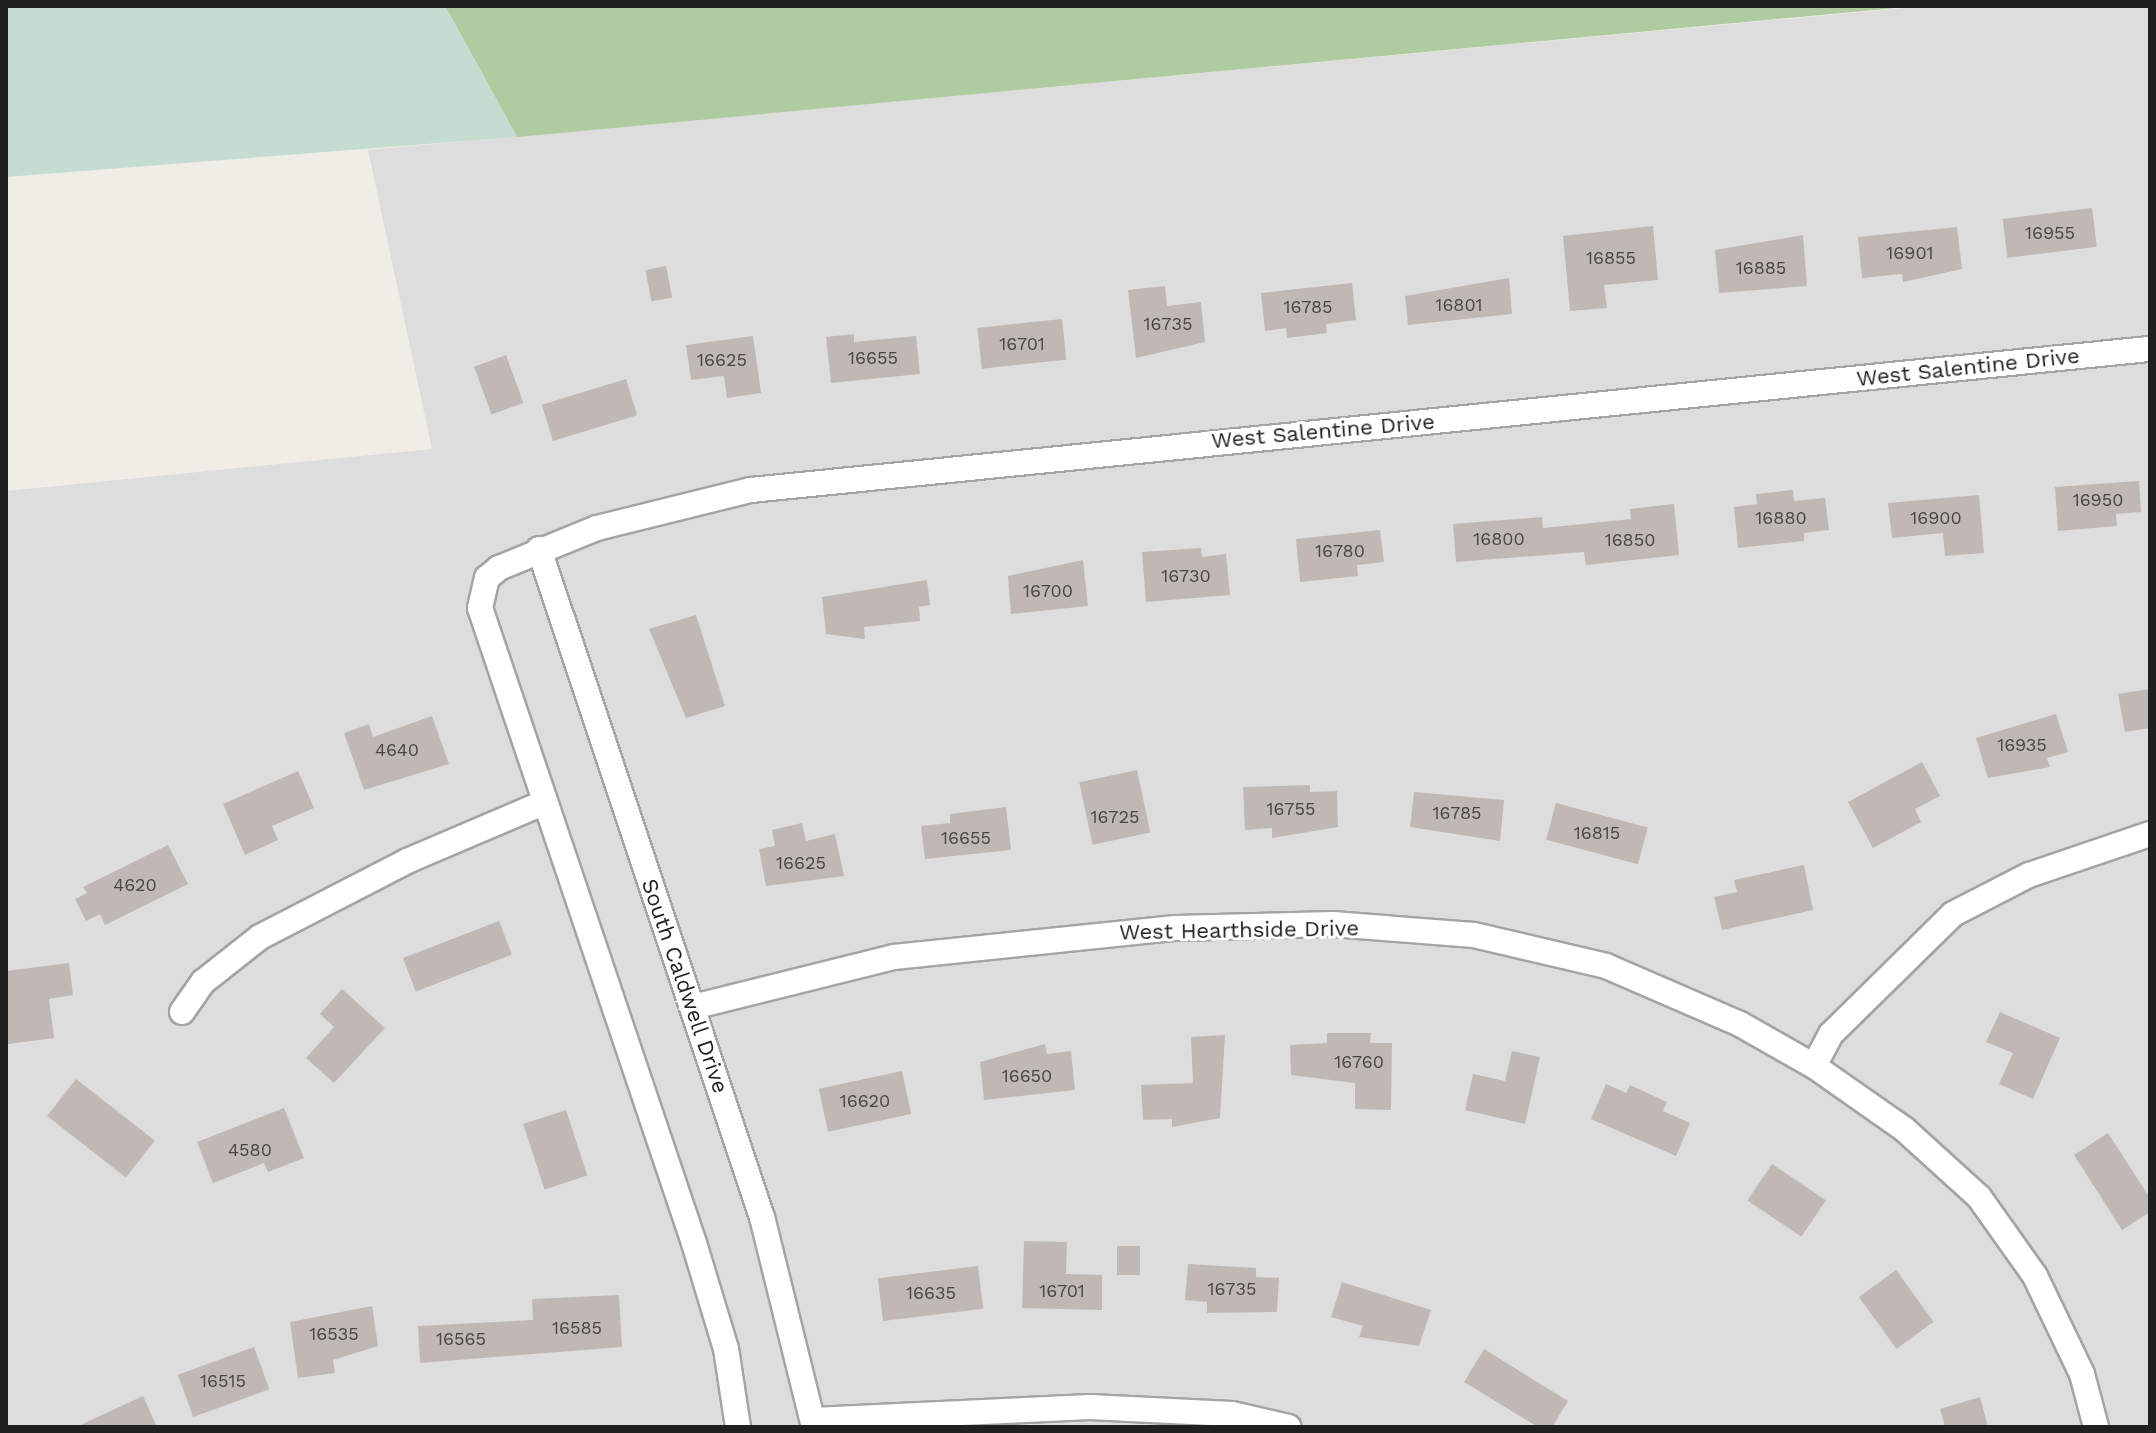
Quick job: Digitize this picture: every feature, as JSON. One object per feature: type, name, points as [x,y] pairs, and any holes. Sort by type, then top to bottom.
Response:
[{"type":"street","name":"West Salentine Drive","points":[[545,802],[480,608],[487,578],[507,564],[539,549],[672,506],[751,490],[2150,349]]},
{"type":"street","name":"South Caldwell Drive","points":[[539,549],[693,1007],[793,1319],[814,1423]]},
{"type":"street","points":[[182,1012],[203,982],[260,937],[407,861],[545,802],[694,1243],[726,1349],[738,1427],[730,1427]]},
{"type":"street","points":[[1814,1066],[1831,1034],[1953,914],[2029,875],[2150,834]]},
{"type":"street","name":"West Hearthside Drive","points":[[693,1007],[894,957],[1004,941],[1333,924],[1474,935],[1606,966],[1740,1024],[1814,1066],[1904,1129],[1979,1197],[2035,1276],[2082,1374],[2096,1427]]},
{"type":"street","points":[[814,1423],[1090,1407],[1232,1414],[1289,1427]]},
{"type":"shaded area","points":[[1927,6],[2150,6],[2150,1427],[6,1427],[6,491],[432,449],[368,150]]},
{"type":"green space","points":[[6,6],[445,6],[517,137],[6,177]]},
{"type":"green space","points":[[445,6],[1917,6],[517,137]]},
{"type":"building","points":[[2092,208],[2097,247],[2007,258],[2003,219]]},
{"type":"building","points":[[1653,226],[1658,280],[1604,285],[1607,308],[1570,311],[1563,236]]},
{"type":"building","points":[[1957,227],[1962,269],[1903,282],[1902,274],[1862,278],[1858,237]]},
{"type":"building","points":[[1803,235],[1807,286],[1719,293],[1715,250]]},
{"type":"building","points":[[666,266],[672,297],[651,301],[645,270]]},
{"type":"building","points":[[1509,278],[1512,314],[1408,325],[1405,296]]},
{"type":"building","points":[[1352,283],[1356,320],[1326,324],[1327,333],[1287,338],[1286,328],[1265,331],[1261,293]]},
{"type":"building","points":[[1165,286],[1167,306],[1201,302],[1205,342],[1136,358],[1128,290]]},
{"type":"building","points":[[1062,319],[1066,360],[982,369],[977,328]]},
{"type":"building","points":[[854,334],[854,342],[916,336],[920,374],[831,383],[826,337]]},
{"type":"building","points":[[753,336],[761,393],[727,398],[724,376],[691,380],[686,345]]},
{"type":"building","points":[[506,355],[523,403],[491,415],[474,367]]},
{"type":"building","points":[[626,379],[637,415],[553,441],[542,405]]},
{"type":"building","points":[[2139,481],[2141,512],[2116,514],[2117,526],[2058,531],[2055,487]]},
{"type":"building","points":[[1793,490],[1794,501],[1825,498],[1829,530],[1804,533],[1804,541],[1738,548],[1734,507],[1757,504],[1756,494]]},
{"type":"building","points":[[1979,495],[1984,553],[1945,556],[1943,533],[1892,538],[1888,503]]},
{"type":"building","points":[[1674,504],[1679,555],[1586,565],[1584,552],[1456,562],[1453,524],[1542,517],[1543,528],[1631,519],[1630,509]]},
{"type":"building","points":[[1380,530],[1384,562],[1357,565],[1358,576],[1300,582],[1296,539]]},
{"type":"building","points":[[1201,548],[1202,557],[1226,554],[1230,595],[1146,602],[1142,552]]},
{"type":"building","points":[[1083,560],[1088,606],[1011,614],[1008,576]]},
{"type":"building","points":[[927,580],[930,605],[919,607],[920,621],[864,627],[865,639],[826,634],[822,597]]},
{"type":"building","points":[[696,615],[725,706],[686,718],[649,629]]},
{"type":"building","points":[[2150,689],[2150,728],[2125,732],[2118,694]]},
{"type":"building","points":[[2056,714],[2068,752],[2047,758],[2050,767],[1988,778],[1976,738]]},
{"type":"building","points":[[432,716],[449,764],[364,790],[344,733],[369,724],[373,737]]},
{"type":"building","points":[[1922,762],[1940,796],[1915,809],[1921,822],[1873,848],[1848,802]]},
{"type":"building","points":[[1137,770],[1150,833],[1093,845],[1079,782]]},
{"type":"building","points":[[298,771],[314,808],[272,826],[278,840],[245,855],[223,804]]},
{"type":"building","points":[[1310,785],[1310,792],[1337,791],[1338,827],[1272,838],[1272,828],[1245,830],[1243,787]]},
{"type":"building","points":[[1414,792],[1504,800],[1500,841],[1410,827]]},
{"type":"building","points":[[1556,803],[1648,828],[1638,864],[1546,840]]},
{"type":"building","points":[[1006,807],[1011,850],[925,859],[921,826],[950,823],[950,814]]},
{"type":"building","points":[[802,823],[806,841],[835,834],[844,876],[766,886],[759,849],[775,846],[772,830]]},
{"type":"building","points":[[168,845],[188,884],[105,925],[100,914],[86,921],[75,899],[87,893],[83,887]]},
{"type":"building","points":[[1804,865],[1813,910],[1722,930],[1714,897],[1737,892],[1734,880]]},
{"type":"building","points":[[499,921],[512,955],[416,992],[403,958]]},
{"type":"building","points":[[69,963],[73,995],[49,999],[54,1038],[8,1044],[6,971]]},
{"type":"building","points":[[342,989],[385,1028],[334,1083],[306,1058],[334,1027],[320,1014]]},
{"type":"building","points":[[2000,1012],[2060,1038],[2033,1099],[1999,1084],[2013,1053],[1986,1042]]},
{"type":"building","points":[[1327,1033],[1371,1033],[1370,1043],[1392,1043],[1391,1110],[1355,1109],[1355,1083],[1291,1075],[1290,1045],[1327,1043]]},
{"type":"building","points":[[1225,1035],[1220,1118],[1172,1127],[1172,1119],[1143,1120],[1141,1085],[1193,1083],[1191,1037]]},
{"type":"building","points":[[1045,1044],[1047,1054],[1071,1051],[1075,1090],[984,1100],[980,1062]]},
{"type":"building","points":[[1512,1051],[1540,1057],[1525,1124],[1465,1110],[1473,1074],[1505,1081]]},
{"type":"building","points":[[902,1071],[911,1114],[828,1132],[819,1089]]},
{"type":"building","points":[[76,1079],[155,1141],[126,1178],[47,1116]]},
{"type":"building","points":[[1606,1084],[1626,1093],[1630,1085],[1667,1102],[1663,1111],[1690,1123],[1676,1156],[1591,1119]]},
{"type":"building","points":[[284,1108],[304,1158],[268,1172],[264,1163],[213,1183],[197,1142]]},
{"type":"building","points":[[566,1110],[587,1176],[545,1190],[523,1124]]},
{"type":"building","points":[[2108,1133],[2150,1198],[2150,1212],[2122,1230],[2074,1155]]},
{"type":"building","points":[[1772,1164],[1826,1200],[1801,1237],[1747,1200]]},
{"type":"building","points":[[1024,1241],[1067,1242],[1066,1274],[1102,1275],[1102,1310],[1022,1308]]},
{"type":"building","points":[[1117,1246],[1140,1246],[1140,1275],[1117,1275]]},
{"type":"building","points":[[1188,1264],[1256,1268],[1256,1277],[1279,1278],[1277,1312],[1207,1313],[1207,1302],[1185,1300]]},
{"type":"building","points":[[978,1266],[983,1309],[883,1321],[878,1278]]},
{"type":"building","points":[[1896,1270],[1934,1322],[1896,1349],[1859,1297]]},
{"type":"building","points":[[1342,1282],[1431,1310],[1419,1346],[1359,1337],[1363,1326],[1331,1317]]},
{"type":"building","points":[[619,1295],[622,1347],[420,1363],[418,1326],[533,1320],[532,1299]]},
{"type":"building","points":[[372,1306],[378,1346],[333,1360],[335,1373],[298,1378],[290,1322]]},
{"type":"building","points":[[254,1347],[269,1389],[193,1417],[178,1375]]},
{"type":"building","points":[[1484,1349],[1568,1401],[1552,1427],[1538,1427],[1464,1382]]},
{"type":"building","points":[[143,1396],[157,1427],[76,1427]]},
{"type":"building","points":[[1980,1397],[1988,1427],[1945,1427],[1940,1409]]}]
